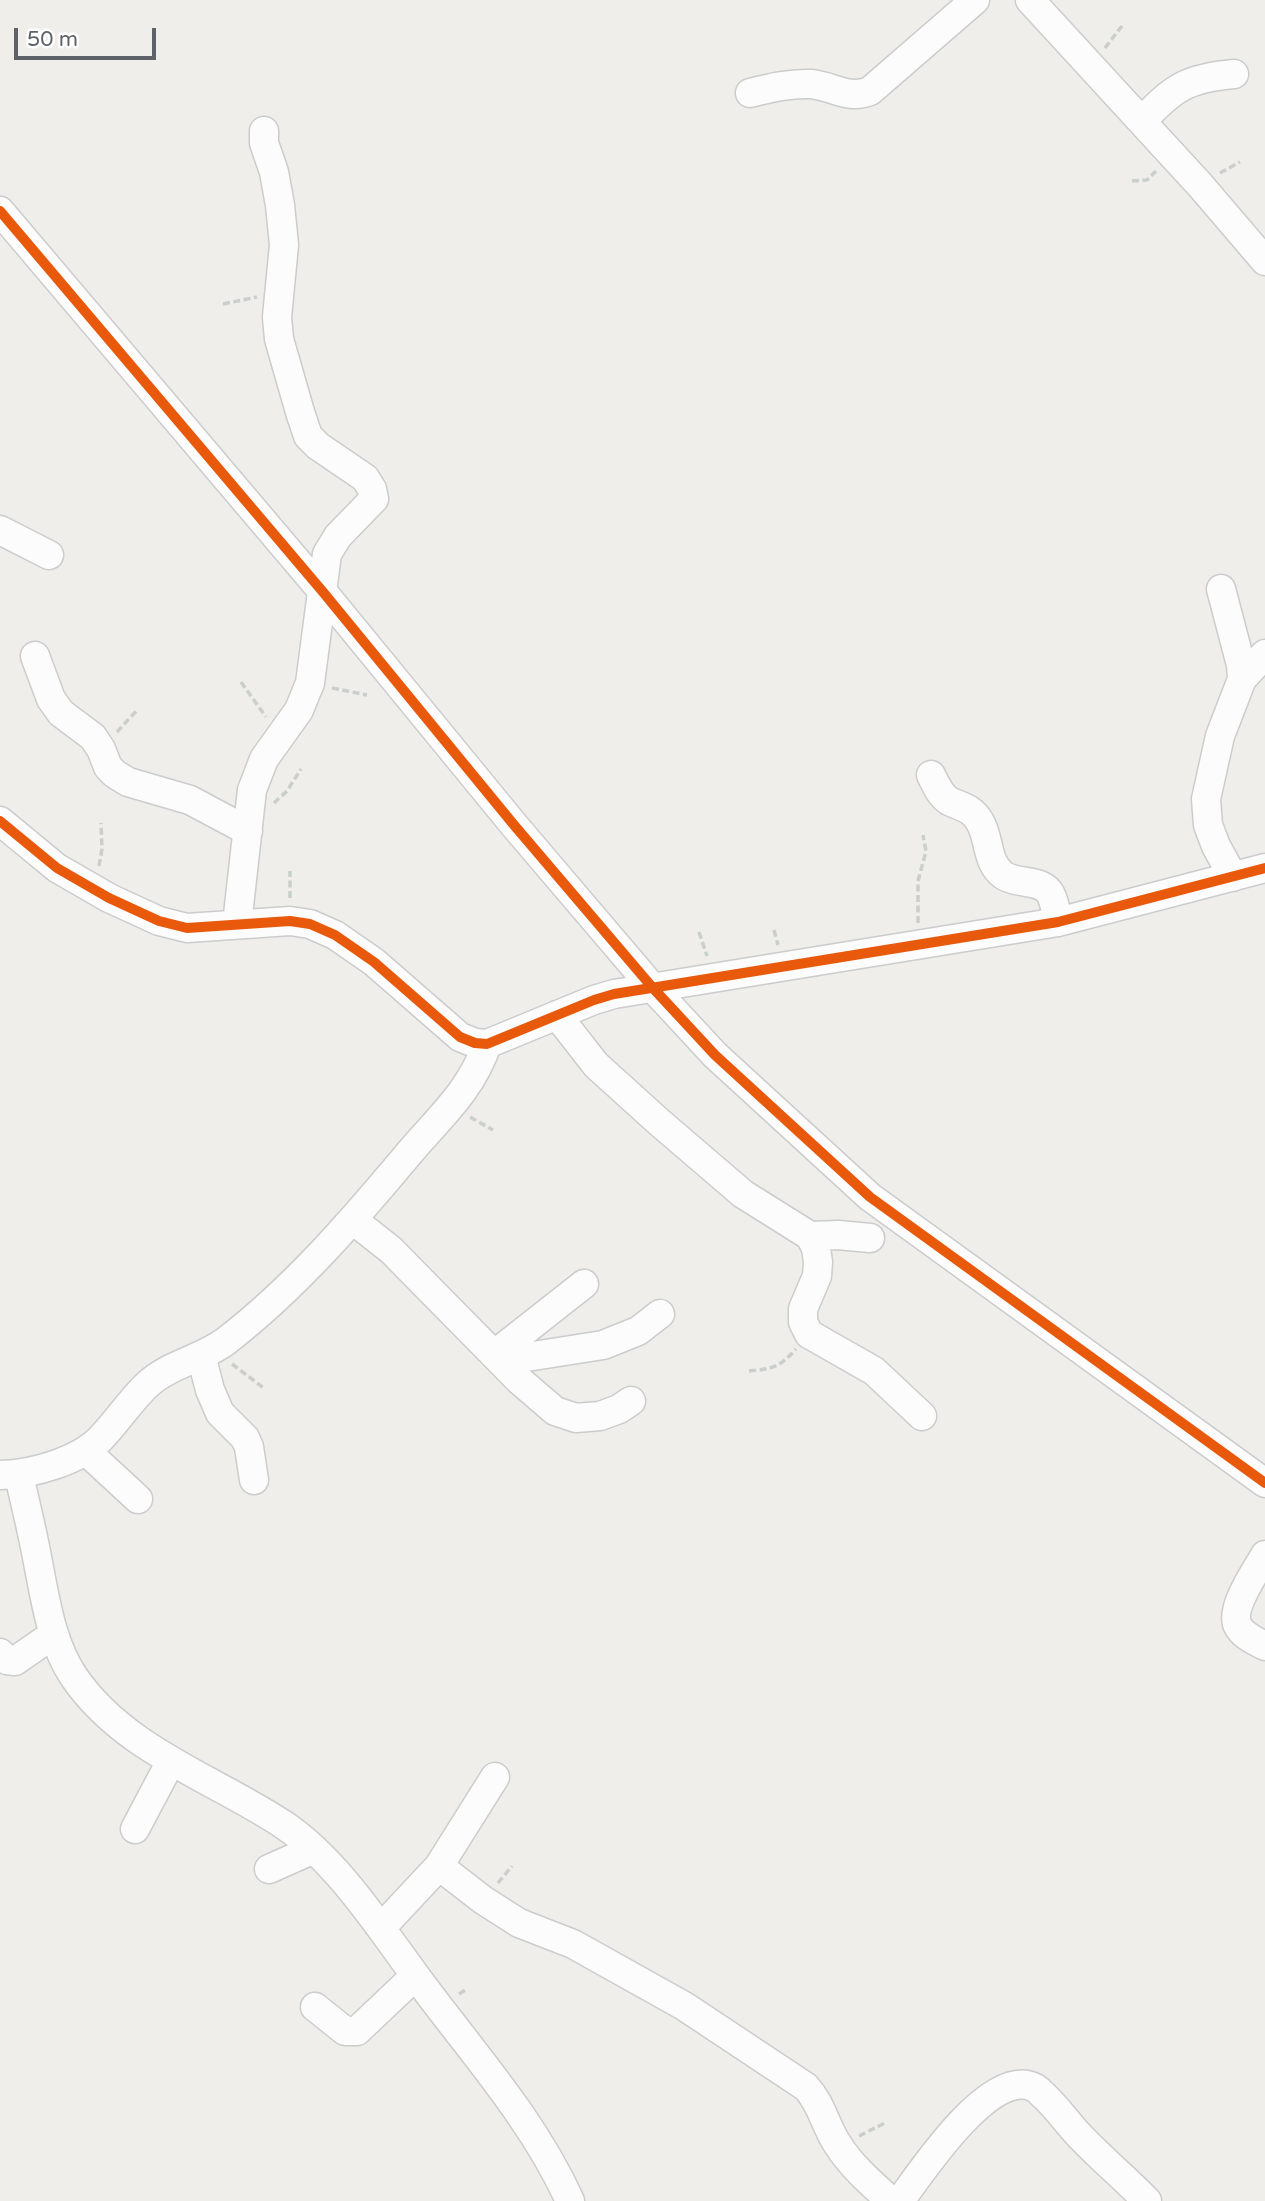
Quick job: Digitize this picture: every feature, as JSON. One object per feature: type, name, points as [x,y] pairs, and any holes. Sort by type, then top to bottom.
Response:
[{"type":"street","points":[[750,93],[784,85],[811,84],[858,96],[870,91],[975,0]]},
{"type":"street","points":[[1030,0],[1142,121],[1265,261]]},
{"type":"street","points":[[1142,121],[1164,97],[1184,85],[1204,77],[1234,74]]},
{"type":"street","points":[[237,924],[252,790],[264,759],[299,709],[310,683],[327,554],[338,536],[374,499],[372,489],[365,478],[318,446],[308,436],[279,338],[277,317],[284,245],[280,205],[274,172],[264,144],[264,131]]},
{"type":"street","points":[[0,211],[323,592],[514,825],[652,987],[715,1055],[870,1197],[1265,1483]]},
{"type":"street","points":[[0,530],[49,555]]},
{"type":"street","points":[[1221,589],[1241,665],[1242,679]]},
{"type":"street","points":[[1233,877],[1208,825],[1206,799],[1220,736],[1242,679],[1265,654]]},
{"type":"street","points":[[35,656],[51,699],[61,713],[93,737],[108,767],[128,782],[190,800],[249,822]]},
{"type":"street","points":[[930,775],[940,793],[949,801],[973,812],[981,824],[993,863],[1003,875],[1016,881],[1038,884],[1051,895],[1058,922]]},
{"type":"street","points":[[2,828],[57,869],[159,921],[187,928],[290,921],[310,924],[335,935],[374,962],[460,1037],[487,1044],[594,1000],[652,987],[1058,922],[1265,869]]},
{"type":"street","points":[[557,1015],[596,1065],[659,1122],[743,1194],[810,1236],[816,1248],[818,1262],[817,1276],[803,1309],[803,1322],[809,1334],[874,1371],[922,1416]]},
{"type":"street","points":[[487,1044],[471,1081],[353,1220],[264,1312],[208,1353],[178,1365],[149,1383],[101,1439],[86,1451],[43,1469],[9,1475],[54,1634],[65,1663],[87,1695],[108,1717],[171,1761],[284,1825],[314,1849],[382,1927],[415,1976],[524,2119],[552,2161],[570,2201]]},
{"type":"street","points":[[353,1220],[398,1256],[538,1398],[555,1411],[576,1418],[600,1416],[631,1401]]},
{"type":"street","points":[[810,1236],[870,1238]]},
{"type":"street","points":[[498,1357],[584,1284]]},
{"type":"street","points":[[498,1357],[603,1345],[638,1331],[660,1314]]},
{"type":"street","points":[[208,1353],[210,1390],[220,1413],[246,1438],[254,1480]]},
{"type":"street","points":[[86,1451],[138,1499]]},
{"type":"street","points":[[1265,1555],[1239,1603],[1236,1616],[1238,1627],[1247,1636],[1265,1646]]},
{"type":"street","points":[[0,1653],[7,1660],[15,1661],[54,1634]]},
{"type":"street","points":[[135,1829],[171,1761]]},
{"type":"street","points":[[382,1927],[439,1866],[495,1777]]},
{"type":"street","points":[[269,1869],[314,1849]]},
{"type":"street","points":[[439,1866],[510,1917],[573,1944],[684,2006],[806,2087],[820,2106],[838,2146],[862,2174],[891,2201]]},
{"type":"street","points":[[315,2007],[345,2031],[357,2031],[415,1976]]},
{"type":"street","points":[[900,2201],[923,2166],[962,2122],[989,2098],[1005,2089],[1025,2085],[1041,2091],[1077,2133],[1147,2201]]},
{"type":"path","points":[[223,304],[280,293]]},
{"type":"path","points":[[241,682],[252,699],[283,733]]},
{"type":"path","points":[[310,683],[367,695]]},
{"type":"path","points":[[101,749],[138,709]]},
{"type":"path","points":[[249,822],[287,791],[301,769]]},
{"type":"path","points":[[89,887],[99,866],[102,849],[101,823]]},
{"type":"path","points":[[920,946],[916,900],[926,851],[923,835]]},
{"type":"path","points":[[749,1371],[771,1369],[783,1363],[809,1334]]},
{"type":"path","points":[[208,1353],[265,1389]]},
{"type":"path","points":[[838,2146],[886,2123]]},
{"type":"cycle path","points":[[0,211],[323,592],[514,825],[652,987],[715,1055],[870,1197],[1265,1483]]},
{"type":"cycle path","points":[[0,821],[57,868],[109,898],[159,921],[187,928],[290,921],[310,924],[335,935],[374,962],[460,1037],[487,1044],[614,994],[1058,922],[1265,868]]}]
